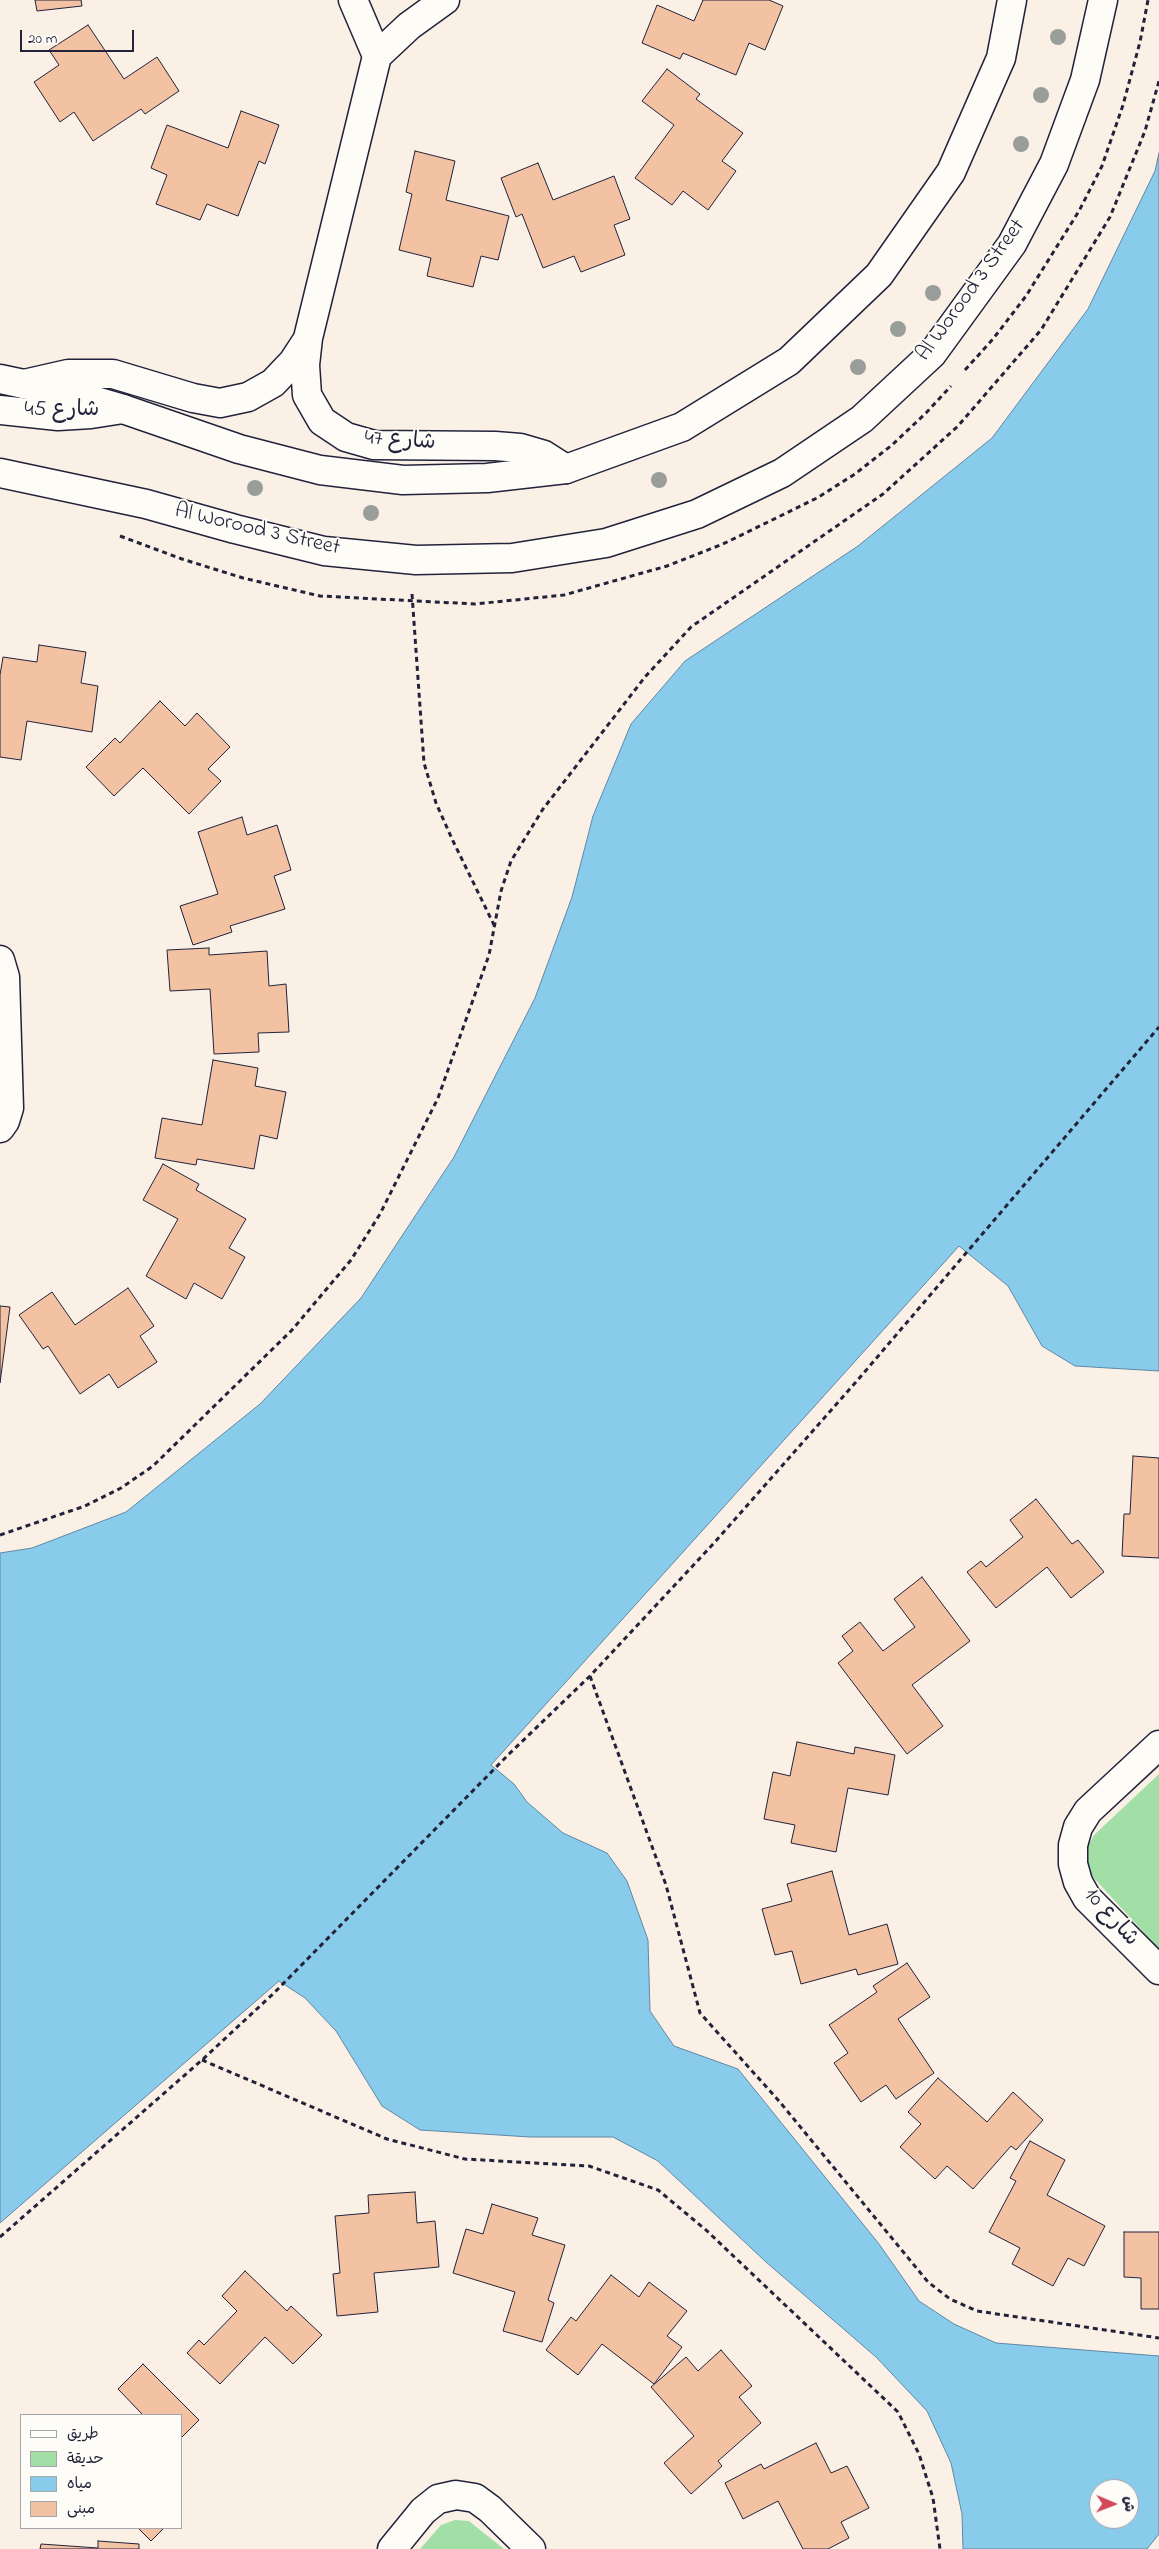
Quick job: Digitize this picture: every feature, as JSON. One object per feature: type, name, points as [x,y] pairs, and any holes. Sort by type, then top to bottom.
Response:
[{"type":"street","points":[[353,0],[377,56],[409,26],[445,0]]},
{"type":"street","points":[[12,381],[123,409],[239,449],[320,470],[403,480],[487,478],[566,470],[682,426],[780,366],[879,275],[951,172],[1002,58],[1012,0]]},
{"type":"street","name":"Al Worood 3 Street","points":[[0,473],[146,504],[324,551],[416,560],[512,558],[606,543],[697,514],[782,473],[862,419],[932,354],[1012,244],[1054,164],[1085,80],[1103,0]]},
{"type":"street","name":"شارع 47","points":[[377,56],[308,338],[305,365],[307,395],[322,421],[346,437],[374,445],[520,448],[544,455],[566,470]]},
{"type":"street","name":"شارع 47","points":[[12,381],[68,374],[113,374],[193,398],[220,403],[248,397],[273,383],[293,362],[308,338]]},
{"type":"street","name":"شارع 45","points":[[0,410],[58,416],[123,409]]},
{"type":"street","points":[[0,960],[5,977],[9,1108],[5,1121],[0,1128]]},
{"type":"street","name":"شارع 10","points":[[1159,1745],[1088,1811],[1078,1827],[1074,1845],[1073,1864],[1078,1882],[1087,1898],[1159,1970]]},
{"type":"street","points":[[392,2549],[423,2511],[438,2500],[456,2495],[475,2498],[490,2509],[531,2549]]},
{"type":"path","points":[[0,1535],[85,1506],[121,1488],[153,1466],[292,1330],[351,1260],[380,1214],[438,1098],[490,956],[501,891],[511,861],[543,809],[645,677],[691,627],[883,494],[958,426],[1041,330],[1110,217],[1145,131],[1159,81]]},
{"type":"path","points":[[416,560],[411,602],[424,763],[436,803],[494,926]]},
{"type":"path","points":[[0,2237],[202,2060],[274,1993],[509,1754],[590,1676],[715,1542],[954,1269],[1159,1027]]},
{"type":"path","points":[[590,1676],[666,1885],[700,2013],[779,2101],[928,2282],[950,2298],[977,2311],[1159,2338]]},
{"type":"path","points":[[202,2060],[387,2139],[465,2158],[589,2166],[658,2190],[706,2230],[898,2412],[919,2454],[933,2498],[940,2549]]},
{"type":"green space","points":[[1159,1774],[1159,1949],[1092,1876],[1087,1863],[1087,1848],[1094,1835]]},
{"type":"green space","points":[[455,2520],[469,2521],[504,2549],[420,2549],[441,2525]]},
{"type":"water","points":[[1159,153],[1159,1371],[1075,1366],[1042,1346],[1008,1286],[959,1246],[491,1765],[514,1784],[527,1802],[563,1833],[607,1853],[627,1881],[648,1940],[650,2011],[674,2046],[738,2069],[879,2244],[919,2301],[954,2324],[996,2343],[1159,2356],[1159,2534],[1147,2549],[963,2549],[962,2514],[951,2463],[927,2411],[876,2357],[766,2262],[658,2161],[613,2137],[530,2137],[420,2130],[382,2106],[336,2031],[305,1998],[279,1981],[0,2223],[0,1553],[32,1548],[126,1512],[260,1404],[361,1298],[454,1157],[535,998],[572,897],[593,816],[631,724],[685,661],[858,546],[992,438],[1088,309],[1155,171]]},
{"type":"building","points":[[35,0],[81,0],[82,6],[37,11]]},
{"type":"building","points":[[703,0],[769,0],[783,6],[765,50],[749,43],[736,75],[683,53],[680,59],[642,43],[657,5],[694,21]]},
{"type":"building","points":[[88,25],[124,79],[157,57],[179,91],[145,114],[141,109],[93,141],[74,112],[60,122],[34,82],[59,65],[49,50]]},
{"type":"building","points":[[667,69],[700,94],[696,99],[743,133],[722,161],[736,171],[708,210],[683,191],[672,205],[635,178],[674,125],[642,101]]},
{"type":"building","points":[[241,111],[279,125],[265,164],[259,161],[238,216],[207,204],[200,220],[156,204],[167,175],[151,168],[167,125],[228,148]]},
{"type":"building","points":[[415,151],[455,161],[446,200],[509,216],[498,260],[481,256],[473,287],[427,276],[431,258],[399,250],[412,194],[406,192]]},
{"type":"building","points":[[538,163],[553,200],[614,176],[630,219],[614,225],[625,255],[581,272],[574,256],[543,268],[522,214],[516,217],[501,178]]},
{"type":"building","points":[[39,645],[86,652],[81,683],[98,686],[92,732],[27,721],[21,760],[0,757],[0,675],[3,657],[37,662]]},
{"type":"building","points":[[160,701],[185,726],[197,713],[230,747],[208,769],[221,781],[189,814],[143,768],[114,796],[86,767],[115,738],[120,743]]},
{"type":"building","points":[[242,817],[247,835],[277,825],[291,870],[274,876],[285,909],[230,926],[232,932],[193,945],[180,906],[218,894],[198,832]]},
{"type":"building","points":[[209,948],[209,955],[267,951],[269,986],[286,984],[289,1032],[258,1033],[259,1052],[214,1054],[210,989],[170,991],[167,950]]},
{"type":"building","points":[[213,1060],[258,1068],[255,1086],[286,1092],[277,1139],[260,1135],[254,1169],[197,1159],[196,1165],[155,1158],[162,1118],[202,1125]]},
{"type":"building","points":[[163,1164],[199,1184],[196,1190],[246,1219],[229,1248],[245,1257],[222,1299],[194,1283],[186,1299],[146,1276],[178,1219],[143,1200]]},
{"type":"building","points":[[128,1288],[154,1326],[140,1336],[157,1362],[118,1388],[109,1374],[80,1394],[48,1346],[43,1349],[19,1315],[52,1292],[75,1325]]},
{"type":"building","points":[[0,1306],[10,1307],[0,1383]]},
{"type":"building","points":[[1133,1456],[1159,1458],[1159,1558],[1122,1556],[1124,1514],[1130,1514]]},
{"type":"building","points":[[1036,1499],[1072,1544],[1078,1540],[1104,1572],[1071,1598],[1047,1567],[996,1608],[967,1572],[981,1561],[986,1567],[1023,1537],[1010,1520]]},
{"type":"building","points":[[922,1577],[970,1641],[912,1685],[943,1726],[907,1754],[838,1663],[853,1651],[842,1636],[860,1622],[883,1651],[915,1627],[894,1599]]},
{"type":"building","points":[[797,1742],[854,1754],[855,1747],[895,1755],[888,1795],[848,1788],[836,1852],[791,1843],[795,1825],[764,1819],[773,1772],[790,1776]]},
{"type":"building","points":[[832,1871],[849,1935],[887,1924],[898,1964],[858,1975],[856,1969],[801,1984],[792,1951],[775,1955],[762,1909],[792,1901],[787,1884]]},
{"type":"building","points":[[907,1963],[930,1997],[898,2019],[934,2073],[896,2099],[886,2085],[861,2102],[834,2063],[848,2053],[829,2025],[877,1992],[873,1986]]},
{"type":"building","points":[[938,2078],[987,2122],[1013,2092],[1043,2120],[1016,2150],[1011,2146],[973,2189],[947,2166],[935,2179],[900,2147],[921,2124],[908,2112]]},
{"type":"building","points":[[1030,2141],[1065,2160],[1047,2195],[1105,2226],[1084,2266],[1068,2258],[1053,2286],[1012,2264],[1020,2248],[989,2232],[1016,2181],[1010,2178]]},
{"type":"building","points":[[415,2192],[417,2223],[435,2221],[439,2267],[374,2273],[378,2312],[337,2316],[333,2274],[340,2273],[335,2216],[369,2213],[368,2195]]},
{"type":"building","points":[[492,2204],[538,2218],[532,2235],[565,2245],[548,2300],[554,2303],[542,2342],[503,2331],[515,2292],[453,2273],[466,2229],[483,2234]]},
{"type":"building","points":[[1124,2232],[1159,2232],[1159,2309],[1141,2309],[1141,2278],[1124,2277]]},
{"type":"building","points":[[245,2271],[287,2311],[291,2306],[322,2335],[293,2364],[265,2337],[220,2384],[187,2353],[199,2340],[204,2345],[237,2311],[222,2296]]},
{"type":"building","points":[[611,2275],[639,2297],[649,2282],[687,2311],[667,2336],[682,2347],[654,2384],[602,2344],[578,2375],[546,2350],[571,2317],[576,2321]]},
{"type":"building","points":[[721,2350],[752,2386],[739,2397],[761,2423],[718,2461],[722,2466],[691,2494],[664,2463],[694,2436],[651,2387],[686,2357],[698,2371]]},
{"type":"building","points":[[143,2364],[199,2420],[182,2437],[182,2414],[142,2414],[118,2389]]},
{"type":"building","points":[[816,2443],[831,2473],[847,2466],[869,2508],[841,2522],[849,2538],[828,2549],[803,2549],[778,2501],[743,2519],[725,2483],[761,2464],[764,2469]]},
{"type":"building","points":[[139,2529],[163,2529],[151,2541]]},
{"type":"building","points":[[98,2541],[139,2544],[139,2549],[40,2549],[41,2544],[98,2548]]}]
